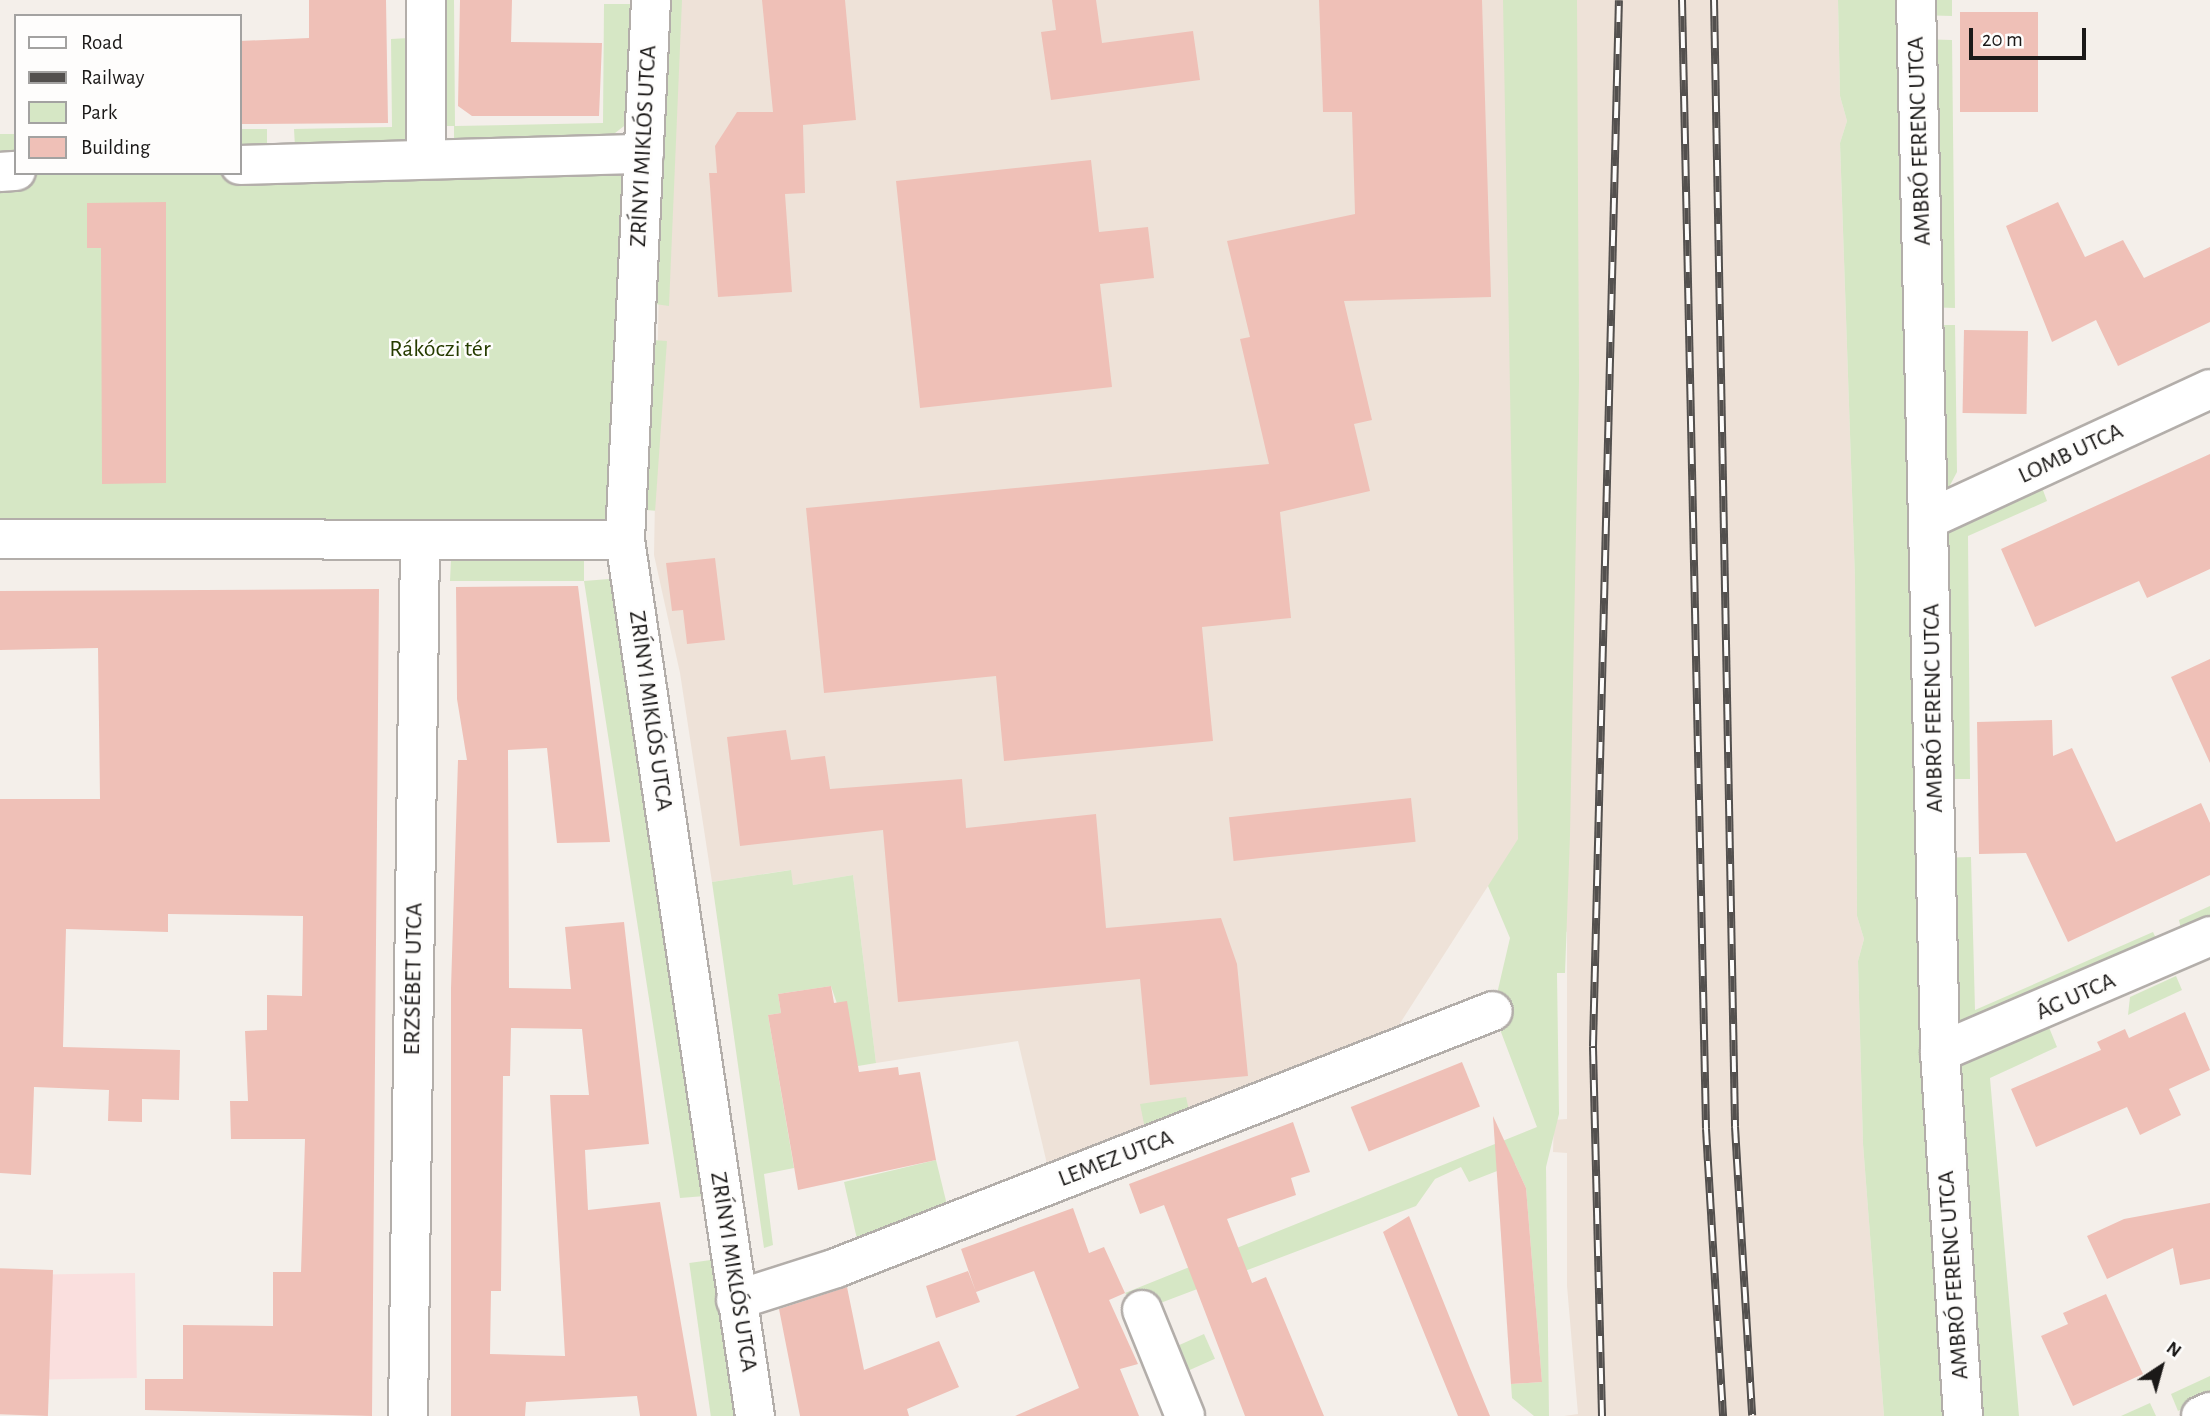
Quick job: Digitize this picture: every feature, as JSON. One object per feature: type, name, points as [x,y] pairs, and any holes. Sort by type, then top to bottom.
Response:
[{"type":"street","points":[[426,0],[426,158]]},
{"type":"street","name":"ZRÍNYI MIKLÓS UTCA","points":[[651,0],[625,540],[755,1416]]},
{"type":"street","name":"AMBRÓ FERENC UTCA","points":[[1916,0],[1931,518],[1940,1052],[1963,1416]]},
{"type":"street","points":[[242,164],[644,154]]},
{"type":"street","name":"LOMB UTCA","points":[[1931,518],[2210,389]]},
{"type":"street","points":[[0,539],[625,540]]},
{"type":"street","name":"ERZSÉBET UTCA","points":[[408,1416],[420,541]]},
{"type":"street","name":"ÁG UTCA","points":[[1940,1052],[2210,936]]},
{"type":"street","name":"LEMEZ UTCA","points":[[736,1300],[836,1268],[1493,1011]]},
{"type":"street","points":[[1142,1310],[1185,1416]]},
{"type":"street","points":[[2201,1416],[2210,1412]]},
{"type":"shaded area","points":[[664,0],[1838,0],[1840,96],[1847,121],[1840,143],[1855,579],[1857,916],[1864,939],[1858,961],[1863,1144],[1884,1416],[1564,1416],[1578,1414],[1567,1286],[1567,1153],[1553,1152],[1554,1120],[1567,1119],[1567,932],[1488,886],[1397,1028],[1047,1164],[1018,1041],[876,1063],[853,875],[793,885],[790,870],[712,882],[680,673],[654,555]]},
{"type":"shaded area","points":[[135,1273],[137,1378],[2,1380],[0,1275]]},
{"type":"green space","points":[[439,0],[454,0],[455,126],[603,123],[604,4],[636,4],[628,123],[606,140],[454,141],[454,126],[439,126]]},
{"type":"green space","points":[[660,0],[682,0],[669,306],[655,304]]},
{"type":"green space","points":[[1503,0],[1577,0],[1579,380],[1565,973],[1557,973],[1559,1114],[1546,1167],[1549,1416],[1534,1416],[1512,1398],[1511,1384],[1542,1382],[1526,1188],[1515,1164],[1469,1182],[1461,1167],[1435,1179],[1416,1206],[1142,1310],[1125,1293],[1537,1127],[1493,1011],[1510,938],[1488,886],[1518,839]]},
{"type":"green space","points":[[1838,0],[1952,0],[1952,16],[1917,15],[1918,39],[1952,40],[1955,308],[1926,307],[1925,325],[1955,325],[1957,472],[1948,489],[2040,482],[2047,501],[1968,536],[1970,779],[1936,779],[1937,858],[1971,857],[1975,1010],[2153,932],[2160,947],[1951,1069],[2048,1025],[2057,1047],[1990,1078],[2019,1416],[1884,1416],[1863,1144],[1858,961],[1864,939],[1857,916],[1855,579],[1840,143],[1847,121],[1840,96]]},
{"type":"green space","points":[[409,38],[406,141],[295,147],[294,129],[392,127],[391,39]]},
{"type":"green space","points":[[242,129],[267,129],[267,148],[242,148]]},
{"type":"green space","points":[[0,134],[14,134],[14,153],[0,153]]},
{"type":"green space","name":"Rákóczi tér","points":[[644,154],[625,540],[0,539],[0,172],[14,172],[14,175],[242,173]]},
{"type":"green space","points":[[652,340],[667,341],[655,511],[640,510]]},
{"type":"green space","points":[[451,559],[584,560],[584,581],[450,581]]},
{"type":"green space","points":[[609,579],[618,592],[705,1196],[680,1198],[584,581]]},
{"type":"green space","points":[[791,870],[793,885],[853,875],[876,1063],[858,1066],[831,986],[778,994],[781,1013],[768,1015],[794,1168],[764,1174],[773,1245],[764,1248],[712,882]]},
{"type":"green space","points":[[2210,906],[2210,927],[2182,934],[2179,920]]},
{"type":"green space","points":[[2176,976],[2182,990],[2128,1015],[2130,997]]},
{"type":"green space","points":[[1186,1097],[1189,1110],[1145,1129],[1140,1104]]},
{"type":"green space","points":[[936,1160],[947,1205],[857,1239],[844,1182]]},
{"type":"green space","points":[[718,1259],[740,1416],[711,1416],[689,1263]]},
{"type":"green space","points":[[1204,1334],[1215,1359],[1183,1373],[1172,1348]]},
{"type":"green space","points":[[2210,1376],[2210,1396],[2178,1411],[2171,1394]]},
{"type":"green space","points":[[2150,1403],[2156,1416],[2121,1416]]},
{"type":"building","points":[[309,0],[386,0],[388,123],[242,124],[242,41],[309,38]]},
{"type":"building","points":[[460,0],[512,0],[511,42],[602,43],[599,116],[472,116],[458,106]]},
{"type":"building","points":[[762,0],[845,0],[856,120],[803,125],[805,193],[785,194],[792,292],[718,297],[709,173],[717,173],[715,146],[737,112],[773,112]]},
{"type":"building","points":[[1052,0],[1096,0],[1102,43],[1193,31],[1200,80],[1051,100],[1041,32],[1056,30]]},
{"type":"building","points":[[1319,0],[1482,0],[1491,297],[1344,301],[1372,420],[1354,424],[1370,491],[1280,512],[1291,618],[1202,627],[1213,741],[1004,761],[996,676],[824,693],[806,508],[1269,464],[1240,339],[1250,337],[1227,241],[1355,214],[1352,112],[1323,112]]},
{"type":"building","points":[[1960,12],[2038,12],[2038,112],[1960,112]]},
{"type":"building","points":[[1091,160],[1099,232],[1148,227],[1154,278],[1100,284],[1112,387],[920,408],[896,181]]},
{"type":"building","points":[[166,202],[166,483],[102,484],[101,248],[87,248],[87,203]]},
{"type":"building","points":[[2058,202],[2085,257],[2123,240],[2144,278],[2210,247],[2210,322],[2118,366],[2096,320],[2052,342],[2006,226]]},
{"type":"building","points":[[1964,330],[2028,331],[2027,414],[1963,413]]},
{"type":"building","points":[[2210,454],[2210,569],[2147,598],[2139,581],[2035,627],[2001,549]]},
{"type":"building","points":[[715,558],[725,640],[687,644],[683,610],[672,611],[666,563]]},
{"type":"building","points":[[578,586],[610,842],[557,843],[547,748],[508,750],[509,988],[571,989],[565,927],[624,922],[649,1144],[585,1150],[588,1210],[660,1202],[697,1416],[640,1416],[637,1396],[526,1402],[525,1416],[451,1416],[451,988],[458,760],[467,760],[457,699],[456,587]],"holes":[[[511,1028],[582,1029],[589,1095],[550,1095],[565,1356],[490,1354],[491,1291],[501,1291],[503,1076],[510,1076]]]},
{"type":"building","points":[[379,589],[372,1416],[145,1410],[145,1379],[183,1379],[183,1325],[273,1326],[273,1272],[301,1272],[305,1139],[231,1139],[230,1101],[248,1101],[245,1031],[267,1030],[267,995],[302,996],[303,916],[168,914],[168,932],[66,929],[63,1047],[180,1050],[179,1100],[142,1099],[142,1122],[108,1121],[109,1090],[34,1087],[31,1175],[0,1173],[0,799],[100,799],[98,648],[0,650],[0,591]]},
{"type":"building","points":[[2210,659],[2210,763],[2171,677]]},
{"type":"building","points":[[2052,720],[2053,756],[2072,748],[2116,842],[2201,803],[2210,823],[2210,875],[2068,942],[2026,853],[1979,854],[1977,722]]},
{"type":"building","points":[[786,730],[791,760],[825,756],[830,789],[962,779],[966,828],[1096,814],[1106,928],[1221,918],[1237,964],[1248,1076],[1150,1085],[1140,979],[898,1002],[883,830],[740,846],[727,737]]},
{"type":"building","points":[[1411,798],[1416,842],[1234,861],[1229,817]]},
{"type":"building","points":[[831,986],[834,1003],[847,1001],[859,1072],[898,1067],[899,1075],[920,1072],[936,1160],[798,1190],[768,1015],[781,1013],[778,994]]},
{"type":"building","points":[[2185,1012],[2210,1070],[2169,1089],[2181,1115],[2140,1135],[2127,1107],[2036,1147],[2011,1089],[2101,1050],[2097,1042],[2125,1029],[2129,1038]]},
{"type":"building","points":[[1462,1062],[1480,1107],[1369,1151],[1351,1107]]},
{"type":"building","points":[[1493,1116],[1526,1188],[1542,1382],[1511,1384]]},
{"type":"building","points":[[1293,1122],[1310,1172],[1291,1178],[1296,1195],[1227,1219],[1252,1283],[1266,1277],[1324,1416],[1245,1416],[1164,1205],[1140,1214],[1129,1184]]},
{"type":"building","points":[[2210,1203],[2210,1279],[2180,1285],[2173,1248],[2107,1279],[2087,1236],[2124,1219]]},
{"type":"building","points":[[1073,1208],[1089,1253],[1104,1247],[1125,1293],[1109,1300],[1138,1364],[1120,1369],[1139,1416],[1015,1416],[1079,1388],[1034,1271],[976,1292],[961,1249]]},
{"type":"building","points":[[1409,1216],[1490,1416],[1458,1416],[1383,1232]]},
{"type":"building","points":[[0,1268],[53,1270],[48,1416],[0,1414]]},
{"type":"building","points":[[968,1271],[980,1302],[936,1318],[926,1286]]},
{"type":"building","points":[[847,1287],[864,1370],[939,1341],[959,1387],[907,1409],[909,1416],[800,1416],[779,1309]]},
{"type":"building","points":[[2106,1294],[2143,1374],[2073,1406],[2041,1336],[2068,1324],[2063,1313]]},
{"type":"railway","points":[[1602,1416],[1593,1046],[1619,0]]},
{"type":"railway","points":[[1682,0],[1706,1129],[1723,1416]]},
{"type":"railway","points":[[1714,0],[1735,1127],[1752,1416]]}]
